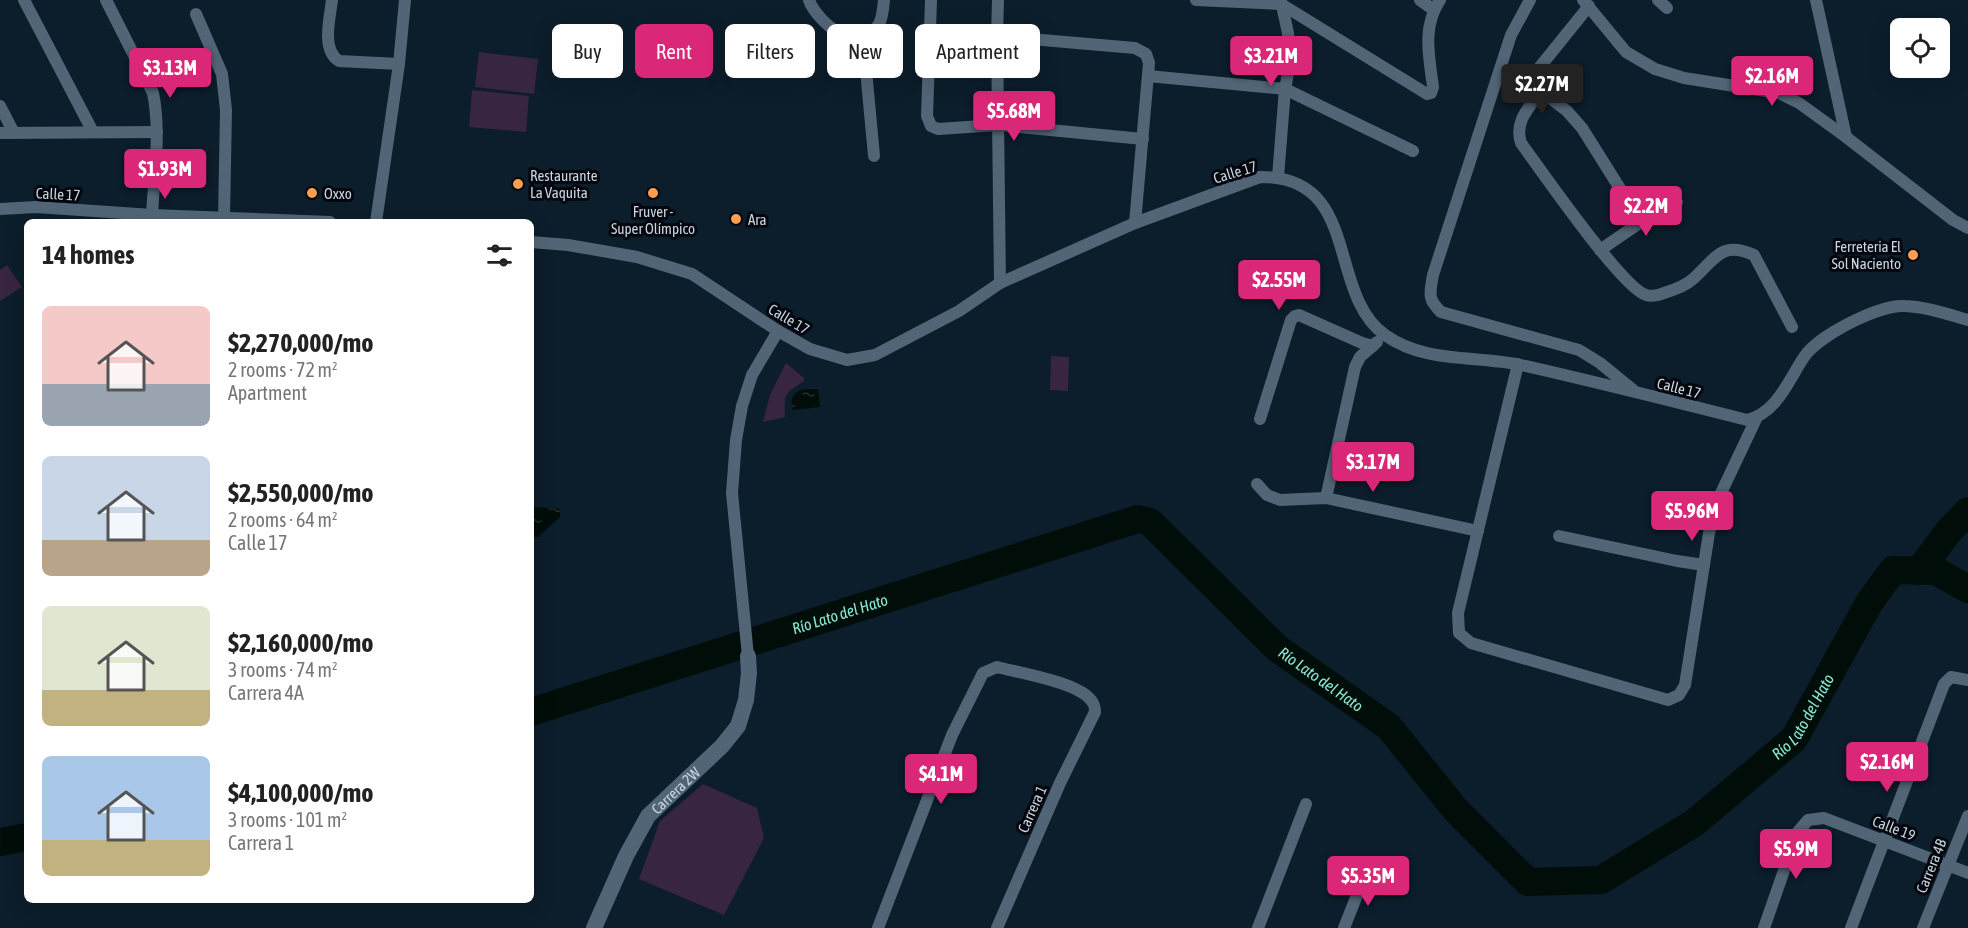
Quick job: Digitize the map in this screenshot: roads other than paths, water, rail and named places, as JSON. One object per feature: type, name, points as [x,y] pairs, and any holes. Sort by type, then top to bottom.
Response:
[{"type":"street","points":[[24,0],[93,132]]},
{"type":"street","points":[[106,0],[153,93],[157,132],[152,215]]},
{"type":"street","points":[[332,0],[328,48],[333,57],[339,61],[399,64]]},
{"type":"street","points":[[376,219],[399,64],[405,0]]},
{"type":"street","points":[[809,0],[828,24]]},
{"type":"street","points":[[880,24],[884,0]]},
{"type":"street","points":[[931,0],[927,116],[931,126],[938,129],[998,125],[1143,139]]},
{"type":"street","points":[[997,24],[998,0]]},
{"type":"street","points":[[1196,0],[1281,2],[1427,94],[1431,93],[1433,87],[1427,37],[1437,5],[1420,0]]},
{"type":"street","points":[[1530,0],[1511,35],[1433,275],[1430,296],[1433,304],[1441,312],[1579,350],[1600,363],[1636,393]]},
{"type":"street","points":[[1816,0],[1846,137]]},
{"type":"street","points":[[1278,177],[1289,53],[1288,33],[1281,2]]},
{"type":"street","points":[[1641,222],[1582,128],[1567,111],[1541,91],[1535,79],[1536,73],[1586,3],[1626,52],[1655,69],[1684,78],[1779,93],[1799,103],[1953,220],[1968,228]]},
{"type":"street","points":[[196,14],[222,74],[226,110],[224,218]]},
{"type":"street","points":[[1040,40],[1135,48],[1146,54],[1149,63],[1135,223]]},
{"type":"street","points":[[1148,76],[1286,89],[1413,151]]},
{"type":"street","points":[[867,78],[874,156]]},
{"type":"street","points":[[997,78],[1000,283]]},
{"type":"street","points":[[1541,91],[1519,121],[1518,134],[1521,143],[1600,250],[1632,285],[1645,295],[1657,296],[1692,280],[1713,257],[1730,249],[1742,250],[1754,255],[1792,327]]},
{"type":"street","points":[[0,106],[14,133]]},
{"type":"street","points":[[0,133],[157,132]]},
{"type":"street","name":"Calle 17","points":[[534,242],[568,245],[637,257],[692,274],[778,331],[810,349],[847,360],[875,355],[959,311],[1000,283],[1135,223],[1260,177],[1278,177],[1305,186],[1321,203],[1332,220],[1361,308],[1371,322],[1385,335],[1405,346],[1431,355],[1518,364],[1747,420],[1757,417]]},
{"type":"street","points":[[1600,250],[1641,222],[1677,202]]},
{"type":"street","name":"Calle 17","points":[[0,209],[36,207],[250,219]]},
{"type":"street","points":[[1518,364],[1458,613],[1459,633],[1471,644],[1668,700],[1679,694],[1685,685],[1709,533],[1721,493],[1757,417],[1778,399],[1806,354],[1820,339],[1844,326],[1902,305],[1928,309],[1968,320]]},
{"type":"street","points":[[1260,419],[1294,316],[1299,315],[1373,346]]},
{"type":"street","points":[[748,656],[732,493],[736,440],[742,406],[752,375],[778,331]]},
{"type":"street","points":[[1326,498],[1355,367],[1360,357],[1385,335]]},
{"type":"street","points":[[1257,483],[1267,495],[1280,500],[1326,498],[1478,531]]},
{"type":"street","points":[[1558,536],[1704,565]]},
{"type":"street","name":"Carrera 2W","points":[[594,928],[626,856],[648,816],[722,746],[738,726],[746,700],[748,656]]},
{"type":"street","name":"Carrera 1","points":[[878,928],[952,735],[983,674],[997,667],[1080,691],[1094,704],[1095,712],[1060,783],[997,928]]},
{"type":"street","points":[[1851,928],[1944,684],[1951,677],[1968,680]]},
{"type":"street","points":[[1258,928],[1306,804]]},
{"type":"street","name":"Carrera 4B","points":[[1923,928],[1968,816]]},
{"type":"street","name":"Calle 19","points":[[1764,928],[1797,833],[1808,820],[1824,819],[1968,873]]},
{"type":"street","points":[[1344,928],[1365,875]]},
{"type":"water","points":[[818,389],[820,407],[792,410],[793,397],[798,391]]},
{"type":"water","points":[[534,508],[560,509],[560,517],[538,537],[534,537]]},
{"type":"waterway","points":[[1919,571],[1949,531],[1968,511]]},
{"type":"waterway","name":"Río Lato del Hato","points":[[534,711],[1138,519],[1150,522],[1277,648],[1389,727],[1455,809],[1528,882],[1601,880],[1694,823],[1794,739],[1869,603],[1893,570],[1936,571],[1968,589]]},
{"type":"waterway","name":"Río Lato del Hato","points":[[0,842],[24,838]]},
{"type":"place","name":"Restaurante La Vaquita","points":[[518,184]]},
{"type":"place","name":"Oxxo","points":[[312,193]]},
{"type":"place","name":"Fruver - Super Olímpico","points":[[653,193]]},
{"type":"place","name":"Ara","points":[[736,219]]},
{"type":"place","name":"Ferreteria El Sol Naciento","points":[[1913,255]]}]
